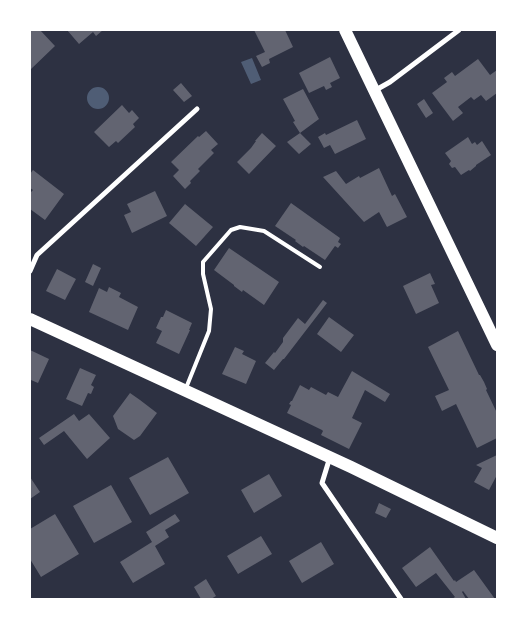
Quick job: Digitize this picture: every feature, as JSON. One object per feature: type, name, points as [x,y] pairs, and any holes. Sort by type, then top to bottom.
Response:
[{"type":"main road","points":[[344,30],[497,345]]},
{"type":"main road","points":[[30,319],[330,457],[497,538]]},
{"type":"street","points":[[373,91],[390,82],[459,30]]},
{"type":"street","points":[[30,271],[37,255],[197,108]]},
{"type":"street","points":[[330,457],[322,483],[401,599]]},
{"type":"lane","points":[[185,390],[192,377],[209,331],[211,308],[203,274],[203,262],[231,230],[240,227],[264,231],[320,267]]},
{"type":"water","points":[[252,58],[261,80],[251,84],[241,62]]},
{"type":"water","points":[[98,87],[106,90],[109,98],[106,106],[98,109],[90,106],[87,98],[90,90]]},
{"type":"building","points":[[30,30],[40,30],[55,46],[30,70]]},
{"type":"building","points":[[67,30],[103,30],[96,36],[93,32],[79,44]]},
{"type":"building","points":[[254,30],[285,30],[293,47],[269,59],[270,63],[262,67],[256,56],[265,52]]},
{"type":"building","points":[[330,57],[340,78],[330,83],[332,87],[326,90],[324,86],[309,93],[299,73]]},
{"type":"building","points":[[478,59],[490,75],[497,70],[497,93],[486,101],[481,95],[474,100],[471,97],[458,107],[463,113],[453,121],[432,93],[447,82],[444,78],[452,72],[455,76]]},
{"type":"building","points":[[181,83],[192,96],[184,102],[173,90]]},
{"type":"building","points":[[303,89],[319,119],[300,133],[283,99]]},
{"type":"building","points":[[424,99],[433,113],[426,118],[417,104]]},
{"type":"building","points":[[122,105],[129,113],[132,110],[139,118],[133,124],[135,127],[118,143],[116,141],[109,147],[94,132]]},
{"type":"building","points":[[357,120],[366,139],[335,154],[330,145],[324,148],[318,137]]},
{"type":"building","points":[[206,131],[218,144],[211,150],[214,153],[198,169],[200,171],[185,189],[173,176],[179,170],[171,162],[198,136]]},
{"type":"building","points":[[262,133],[276,146],[249,174],[237,162]]},
{"type":"building","points":[[300,133],[311,144],[299,154],[287,142]]},
{"type":"building","points":[[468,137],[472,144],[475,142],[477,145],[482,141],[491,155],[470,171],[461,175],[455,167],[452,168],[449,164],[451,161],[445,153]]},
{"type":"building","points":[[379,168],[392,196],[395,194],[407,217],[387,227],[379,212],[364,222],[323,177],[336,171],[346,184],[359,176],[360,178]]},
{"type":"building","points":[[33,170],[64,194],[45,220],[30,209],[30,193],[33,190],[30,188],[30,174]]},
{"type":"building","points":[[155,191],[167,216],[132,233],[124,215],[131,212],[127,204]]},
{"type":"building","points":[[291,203],[340,238],[338,242],[341,244],[338,248],[335,246],[325,260],[303,247],[275,226]]},
{"type":"building","points":[[185,204],[213,227],[196,246],[169,223]]},
{"type":"building","points":[[229,248],[279,282],[264,305],[243,290],[242,292],[214,270]]},
{"type":"building","points":[[93,264],[101,268],[93,286],[85,282]]},
{"type":"building","points":[[57,269],[76,279],[65,300],[46,291]]},
{"type":"building","points":[[430,273],[435,284],[431,285],[439,303],[416,314],[403,286]]},
{"type":"building","points":[[109,287],[121,293],[119,297],[138,307],[128,330],[89,312],[99,288],[107,292]]},
{"type":"building","points":[[323,300],[327,303],[274,370],[265,363],[275,353],[283,342],[283,338],[298,318],[305,324]]},
{"type":"building","points":[[166,310],[192,323],[179,354],[156,343],[162,331],[156,328]]},
{"type":"building","points":[[329,317],[354,335],[341,352],[317,334]]},
{"type":"building","points":[[458,331],[484,382],[497,413],[497,438],[477,448],[456,404],[442,411],[435,396],[449,390],[428,347]]},
{"type":"building","points":[[235,347],[244,351],[242,354],[256,361],[246,384],[222,374]]},
{"type":"building","points":[[30,350],[49,359],[38,383],[31,380],[30,383]]},
{"type":"building","points":[[80,368],[96,375],[91,385],[94,387],[91,394],[88,393],[82,406],[66,399]]},
{"type":"building","points":[[352,371],[390,394],[385,402],[365,390],[352,418],[362,423],[349,449],[321,435],[322,430],[287,413],[291,405],[289,404],[300,385],[309,390],[311,387],[326,395],[328,392],[338,397]]},
{"type":"building","points":[[130,393],[157,413],[140,436],[134,440],[118,429],[113,416]]},
{"type":"building","points":[[74,414],[79,421],[89,414],[110,438],[87,459],[64,431],[44,445],[39,438]]},
{"type":"building","points":[[497,455],[497,475],[489,490],[474,482],[482,468],[476,465]]},
{"type":"building","points":[[168,457],[189,493],[150,515],[129,478]]},
{"type":"building","points":[[269,474],[282,496],[254,513],[241,490]]},
{"type":"building","points":[[30,477],[40,492],[30,499]]},
{"type":"building","points":[[111,485],[132,522],[94,543],[73,506]]},
{"type":"building","points":[[379,503],[391,509],[386,518],[375,513]]},
{"type":"building","points":[[55,514],[79,554],[41,577],[30,559],[30,529]]},
{"type":"building","points":[[175,514],[180,521],[165,530],[169,537],[155,546],[165,564],[133,583],[120,562],[152,542],[146,532]]},
{"type":"building","points":[[261,536],[272,554],[238,574],[227,556]]},
{"type":"building","points":[[321,542],[334,564],[302,583],[289,561]]},
{"type":"building","points":[[430,547],[454,581],[456,582],[474,570],[495,599],[469,599],[463,591],[466,599],[452,599],[455,597],[436,573],[416,587],[402,568]]},
{"type":"building","points":[[206,579],[216,596],[211,599],[201,599],[194,587]]}]
